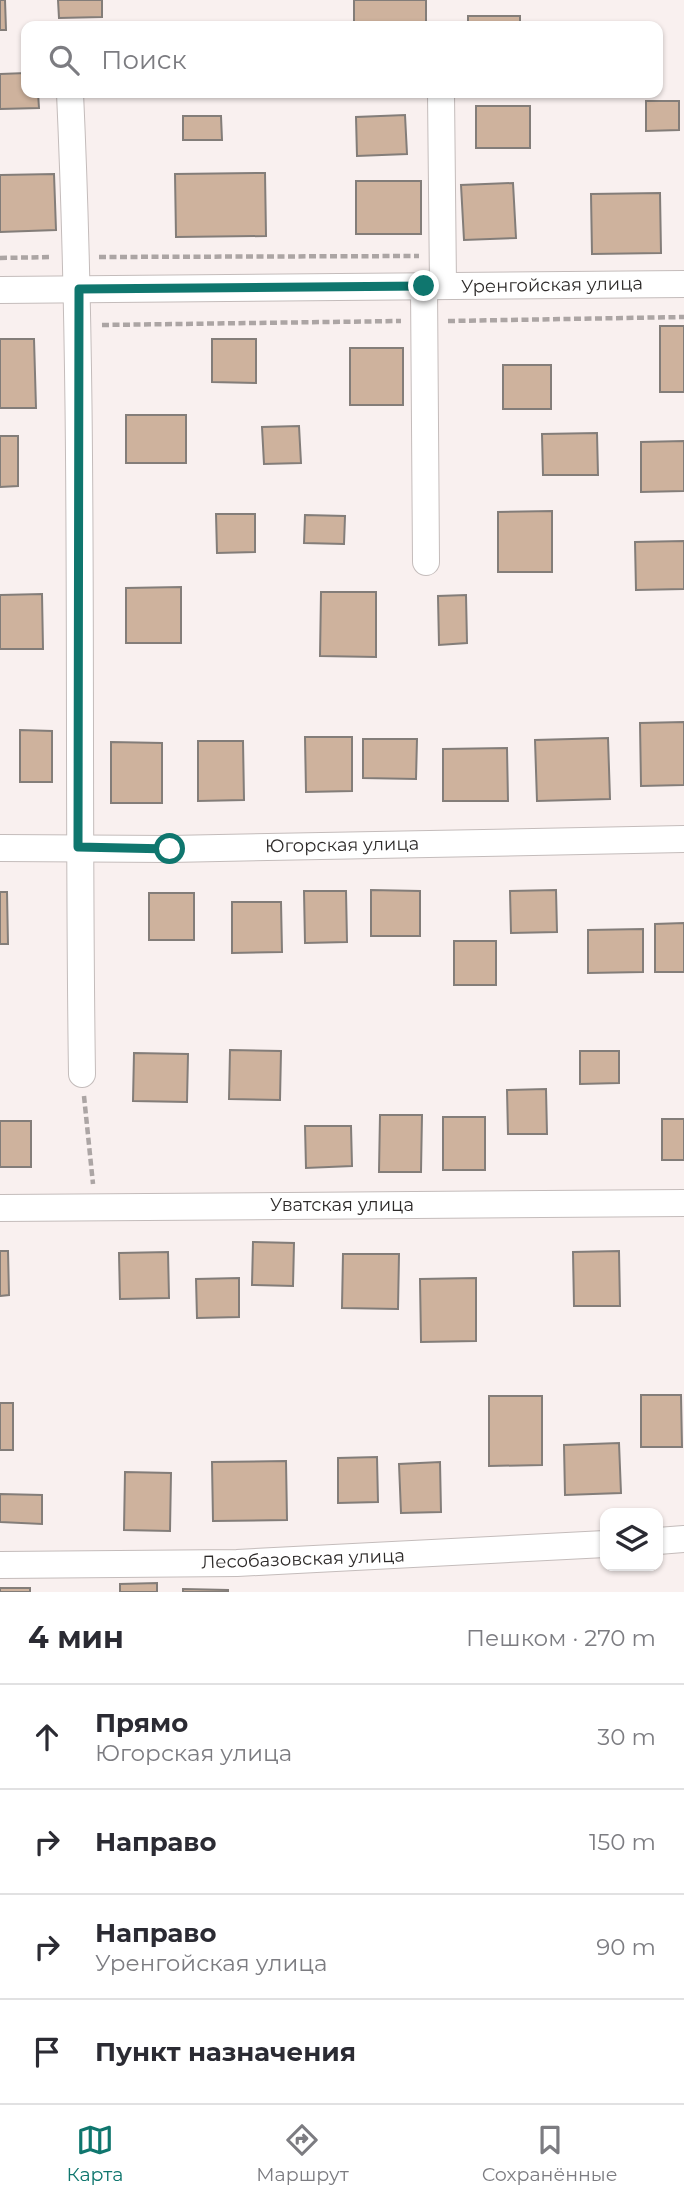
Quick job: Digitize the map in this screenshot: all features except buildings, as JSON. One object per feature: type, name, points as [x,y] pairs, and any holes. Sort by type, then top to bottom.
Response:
[{"type":"street","points":[[70,98],[79,289],[78,847],[82,1074]]},
{"type":"street","points":[[426,562],[425,321],[437,279],[441,98]]},
{"type":"street","name":"Уренгойская улица","points":[[0,290],[437,279],[684,284]]},
{"type":"street","name":"Югорская улица","points":[[0,848],[184,848],[684,839]]},
{"type":"street","name":"Уватская улица","points":[[0,1208],[684,1203]]},
{"type":"street","points":[[663,1541],[684,1539]]},
{"type":"street","name":"Лесобазовская улица","points":[[0,1565],[237,1563],[600,1544]]},
{"type":"path","points":[[0,258],[413,254],[437,279]]},
{"type":"path","points":[[79,316],[88,325],[684,317]]},
{"type":"path","points":[[82,1074],[95,1206]]},
{"type":"route","points":[[170,849],[78,847],[79,289],[424,286]]}]
